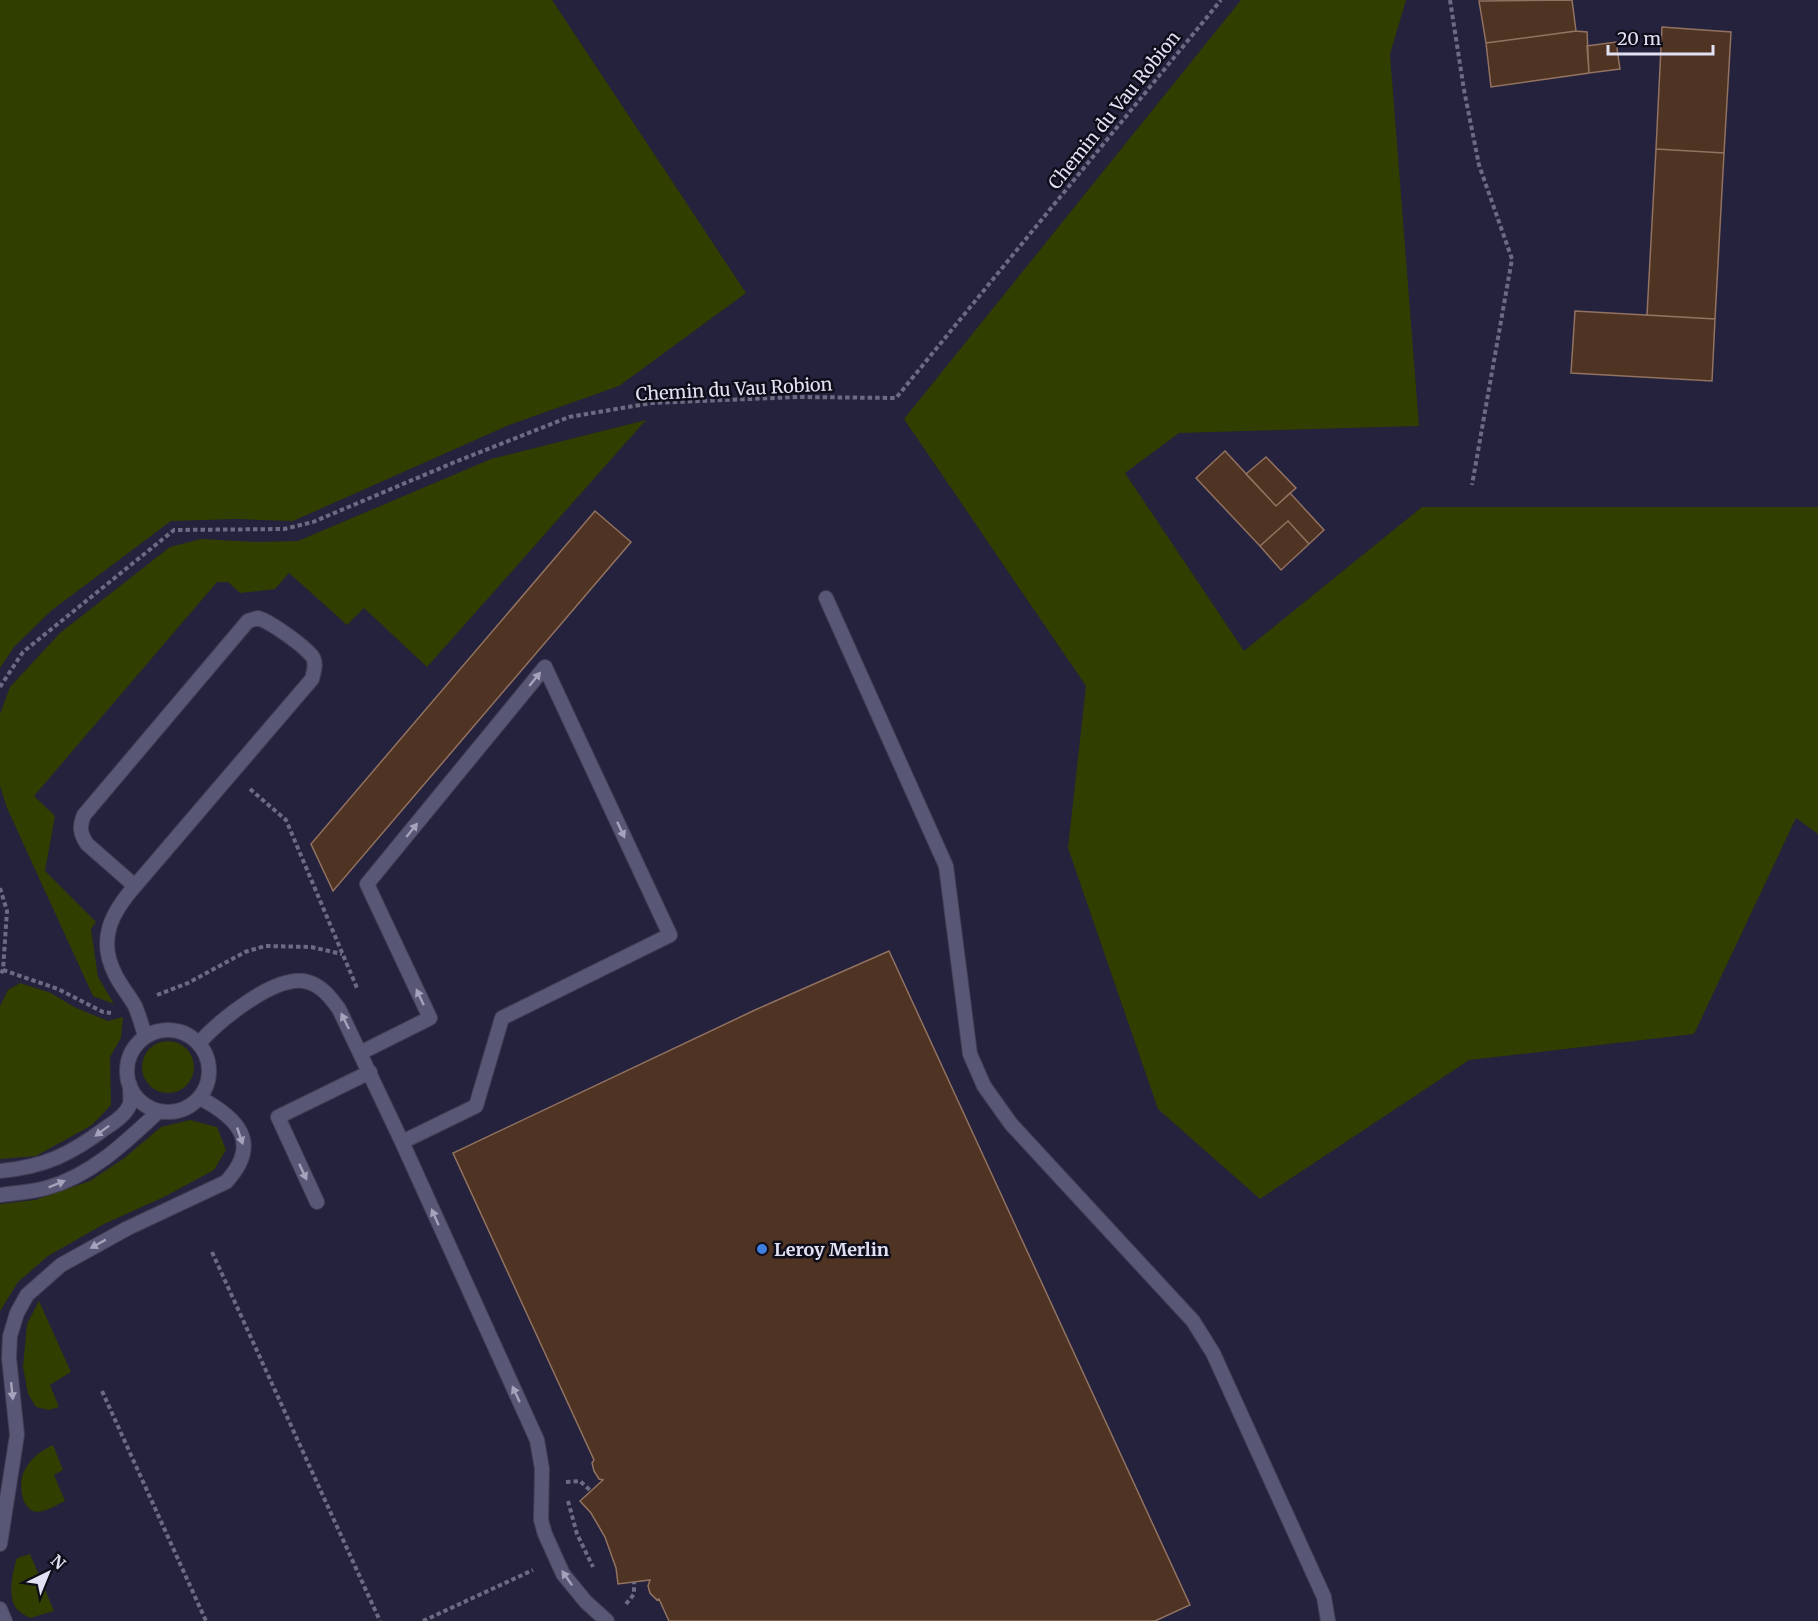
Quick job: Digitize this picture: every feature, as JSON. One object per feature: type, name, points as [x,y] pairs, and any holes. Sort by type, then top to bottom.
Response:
[{"type":"lane","points":[[826,598],[946,866],[970,1054],[984,1086],[1011,1124],[1193,1321],[1213,1353],[1324,1597],[1328,1621]]},
{"type":"lane","points":[[135,886],[81,836],[79,826],[84,815],[248,621],[258,618],[270,621],[312,657],[315,668],[312,679],[112,916],[108,933],[108,948],[114,974],[135,1006],[145,1036]]},
{"type":"lane","points":[[360,1053],[430,1018],[367,884],[544,667],[670,935],[502,1018],[476,1106],[402,1142]]},
{"type":"lane","points":[[198,1043],[212,1029],[267,990],[291,981],[308,982],[327,993],[339,1009],[370,1072],[537,1440],[542,1469],[541,1520],[556,1559],[563,1574],[574,1588],[606,1621]]},
{"type":"lane","points":[[0,1171],[51,1161],[80,1148],[118,1119],[130,1105],[130,1085],[127,1074],[129,1059],[135,1046],[145,1036],[158,1030],[181,1031],[198,1043],[204,1050],[209,1063],[209,1077],[200,1098],[189,1107],[175,1112],[159,1111],[146,1105],[138,1098],[130,1085]]},
{"type":"lane","points":[[317,1202],[278,1117],[370,1072]]},
{"type":"lane","points":[[0,1544],[17,1436],[9,1358],[10,1336],[17,1313],[27,1295],[61,1265],[128,1228],[226,1182],[238,1169],[244,1155],[244,1138],[233,1119],[200,1098]]},
{"type":"lane","points":[[0,1195],[46,1188],[86,1172],[115,1151],[159,1111]]},
{"type":"lane","points":[[0,1609],[5,1621]]},
{"type":"path","name":"Chemin du Vau Robion","points":[[0,687],[23,652],[174,530],[284,529],[313,522],[569,417],[652,403],[798,397],[896,398],[1221,0]]},
{"type":"path","points":[[1450,0],[1479,165],[1512,259],[1472,485]]},
{"type":"path","points":[[231,773],[286,820],[359,993],[339,1009]]},
{"type":"path","points":[[0,888],[7,910],[3,970],[0,975]]},
{"type":"path","points":[[3,970],[58,988],[109,1013],[135,1006],[164,991],[188,983],[245,952],[265,946],[303,947],[342,954]]},
{"type":"path","points":[[212,1252],[380,1621]]},
{"type":"path","points":[[102,1391],[206,1621]]},
{"type":"path","points":[[567,1490],[566,1482],[580,1481],[591,1491]]},
{"type":"path","points":[[568,1499],[577,1534],[596,1573]]},
{"type":"path","points":[[423,1621],[583,1547]]},
{"type":"path","points":[[622,1600],[627,1605],[634,1594],[633,1582]]},
{"type":"green space","points":[[0,0],[552,0],[746,293],[619,386],[509,425],[293,521],[236,519],[171,521],[52,610],[14,647],[0,668]]},
{"type":"green space","points":[[1241,0],[1406,0],[1390,54],[1419,426],[1179,433],[1125,473],[1244,651],[1422,507],[1818,507],[1818,834],[1796,818],[1694,1034],[1469,1060],[1260,1199],[1158,1109],[1068,848],[1086,686],[904,419]]},
{"type":"green space","points":[[646,420],[427,667],[364,608],[347,625],[289,573],[275,589],[240,593],[228,582],[217,582],[34,796],[55,816],[45,871],[96,922],[91,929],[98,977],[114,1004],[93,996],[7,808],[0,786],[0,714],[10,687],[60,633],[170,547],[201,539],[258,542],[298,541],[491,459]]},
{"type":"green space","points":[[20,983],[51,993],[74,1007],[108,1021],[123,1017],[121,1038],[110,1057],[111,1105],[92,1125],[36,1156],[0,1159],[0,1006],[8,990]]},
{"type":"green space","points":[[168,1041],[178,1043],[186,1049],[192,1057],[194,1067],[192,1077],[186,1085],[178,1091],[168,1093],[158,1091],[150,1085],[144,1077],[142,1067],[144,1057],[150,1049],[158,1043]]},
{"type":"green space","points":[[190,1120],[217,1127],[226,1150],[214,1170],[164,1197],[104,1224],[48,1256],[18,1282],[0,1311],[0,1204],[35,1200],[90,1181],[123,1159],[161,1127]]},
{"type":"green space","points":[[39,1301],[71,1372],[50,1385],[59,1407],[49,1410],[36,1407],[28,1394],[23,1367],[27,1324]]},
{"type":"green space","points":[[53,1445],[63,1470],[54,1475],[65,1501],[36,1512],[27,1506],[24,1500],[21,1487],[23,1474],[35,1456]]},
{"type":"green space","points":[[30,1554],[54,1611],[30,1618],[14,1605],[11,1592],[17,1558]]},
{"type":"building","points":[[1572,0],[1576,31],[1486,43],[1479,1]]},
{"type":"building","points":[[1662,27],[1731,32],[1724,153],[1656,149]]},
{"type":"building","points":[[1576,31],[1587,32],[1589,73],[1491,87],[1486,43]]},
{"type":"building","points":[[1616,42],[1620,69],[1589,73],[1587,46]]},
{"type":"building","points":[[1656,149],[1724,153],[1715,319],[1647,315]]},
{"type":"building","points":[[1575,311],[1715,319],[1712,381],[1571,373]]},
{"type":"building","points":[[1225,451],[1276,506],[1290,493],[1324,530],[1309,544],[1288,521],[1260,546],[1196,478]]},
{"type":"building","points":[[1266,457],[1296,488],[1276,506],[1246,474]]},
{"type":"building","points":[[595,511],[631,542],[333,891],[311,844]]},
{"type":"building","points":[[1288,521],[1309,544],[1281,570],[1260,546]]},
{"type":"building","name":"Leroy Merlin","points":[[889,951],[1190,1605],[1155,1621],[669,1621],[659,1599],[657,1600],[650,1593],[648,1586],[650,1580],[618,1584],[616,1568],[605,1537],[591,1513],[580,1501],[603,1480],[599,1479],[594,1471],[592,1463],[594,1460],[453,1153],[755,1010]]},
{"type":"place","name":"Leroy Merlin","points":[[762,1249]]}]
